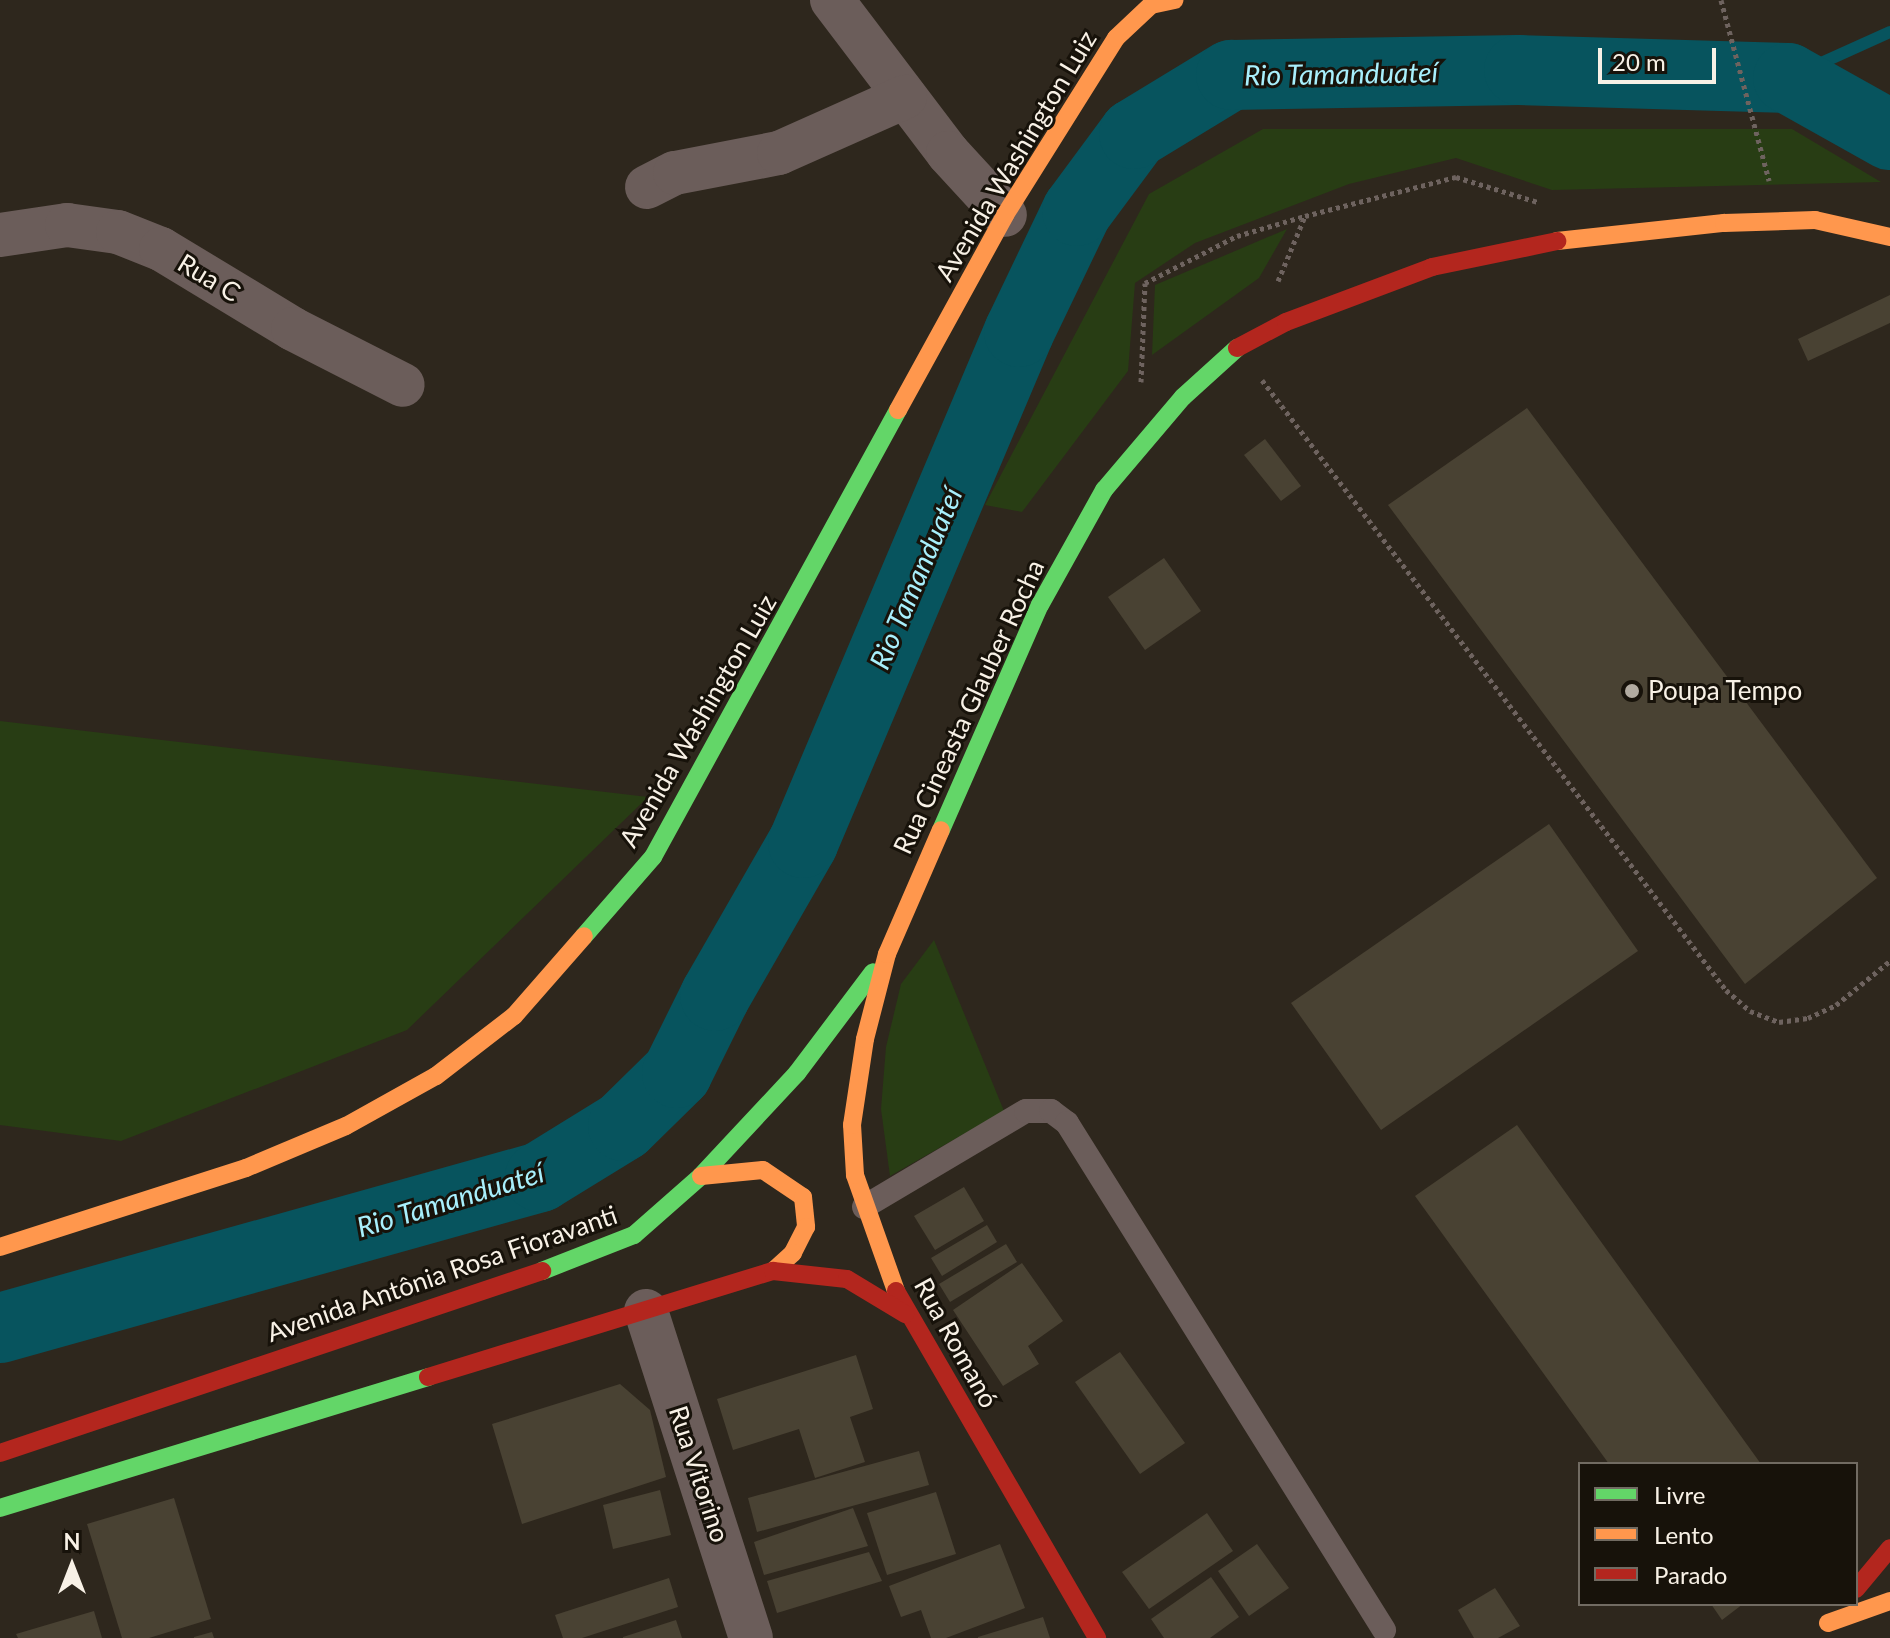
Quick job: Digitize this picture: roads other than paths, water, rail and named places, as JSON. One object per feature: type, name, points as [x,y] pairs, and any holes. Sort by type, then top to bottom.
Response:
[{"type":"main road","name":"Avenida Washington Luiz","points":[[0,1247],[246,1168],[346,1126],[436,1076],[514,1016],[653,857],[1005,215],[1116,38],[1158,2]]},
{"type":"main road","name":"Rua Cineasta Glauber Rocha","points":[[887,954],[1040,605],[1104,490],[1183,397],[1237,348],[1286,322],[1446,264],[1603,235],[1815,220],[1890,237]]},
{"type":"main road","name":"Avenida Antônia Rosa Fioravanti","points":[[0,1453],[610,1248],[634,1235],[701,1176],[797,1073],[887,954]]},
{"type":"main road","name":"Rua Romanó","points":[[887,954],[865,1039],[852,1125],[855,1175],[864,1207],[905,1314],[1097,1638]]},
{"type":"main road","points":[[701,1176],[763,1170],[803,1197],[806,1227],[793,1253],[773,1271]]},
{"type":"main road","points":[[0,1508],[773,1271],[847,1279],[905,1314]]},
{"type":"main road","points":[[1858,1587],[1890,1548]]},
{"type":"main road","points":[[1828,1623],[1890,1601]]},
{"type":"main road","points":[[1814,1638],[1842,1606]]},
{"type":"street","points":[[832,0],[905,97],[1005,215]]},
{"type":"street","points":[[647,187],[675,173],[779,153],[905,97]]},
{"type":"street","name":"Rua C","points":[[0,235],[67,225],[118,232],[161,249],[293,329],[403,385]]},
{"type":"street","name":"Rua Vitorino","points":[[646,1311],[751,1638]]},
{"type":"lane","points":[[864,1207],[1026,1111],[1051,1111],[1067,1123],[1384,1630]]},
{"type":"waterway","points":[[1788,78],[1890,32]]},
{"type":"waterway","name":"Rio Tamanduateí","points":[[0,1328],[540,1177],[623,1126],[677,1073],[715,996],[803,843],[1019,332],[1077,211],[1134,134],[1231,75],[1519,70],[1788,78],[1890,135]]},
{"type":"place","name":"Poupa Tempo","points":[[1632,691]]}]
